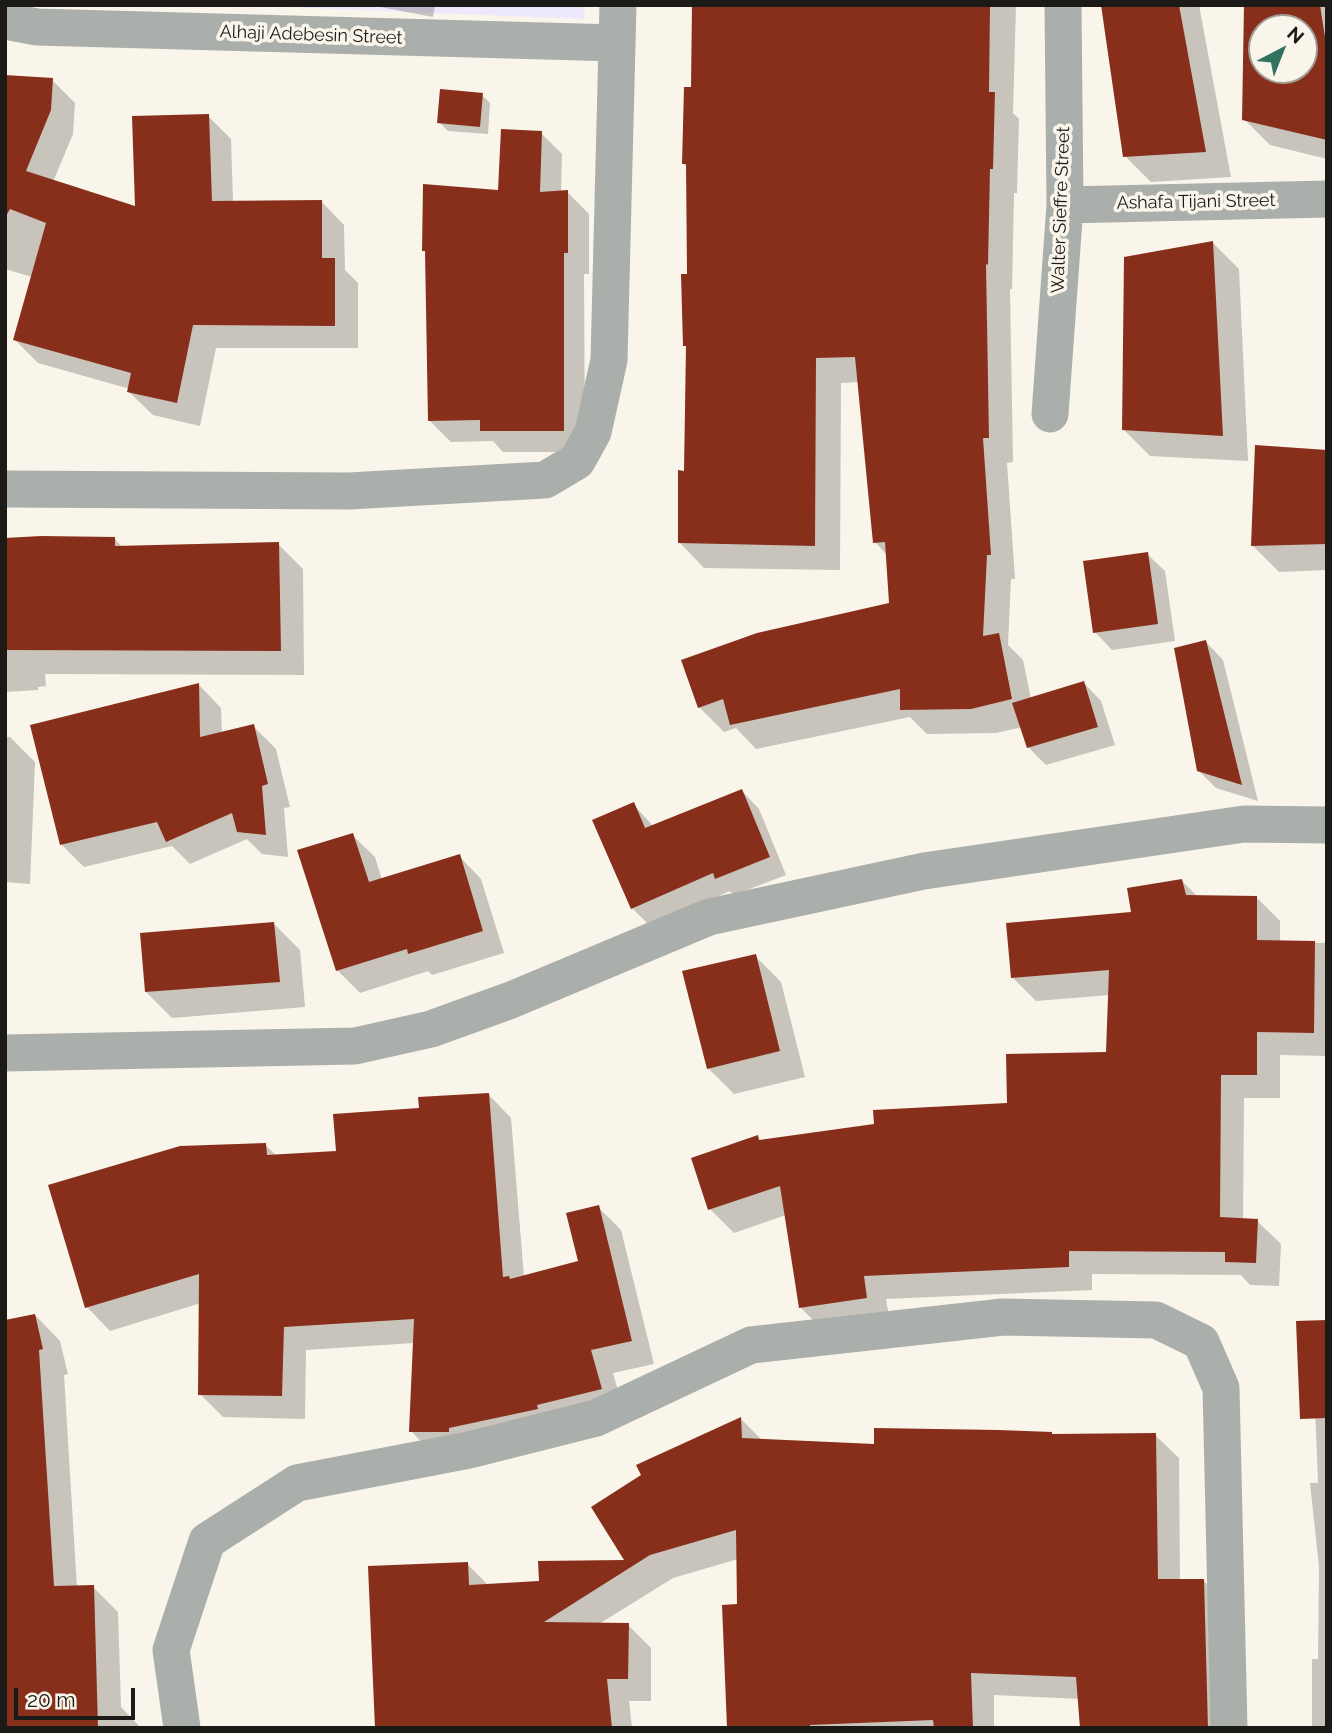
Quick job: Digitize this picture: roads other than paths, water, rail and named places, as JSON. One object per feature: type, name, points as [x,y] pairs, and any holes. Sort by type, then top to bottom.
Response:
[{"type":"street","points":[[5,489],[349,491],[545,480],[577,461],[593,432],[609,360],[618,5]]},
{"type":"street","name":"Walter Sieffre Street","points":[[1051,414],[1065,205],[1063,5]]},
{"type":"street","name":"Alhaji Adebesin Street","points":[[5,21],[37,27],[617,43]]},
{"type":"street","name":"Ashafa Tijani Street","points":[[1065,205],[1327,199]]},
{"type":"street","points":[[5,1053],[355,1046],[443,1025],[512,1000],[709,917],[937,869],[1244,824],[1327,825]]},
{"type":"street","points":[[182,1728],[171,1650],[207,1541],[297,1483],[469,1450],[597,1418],[751,1345],[1003,1317],[1156,1320],[1201,1342],[1221,1388],[1229,1728]]}]
